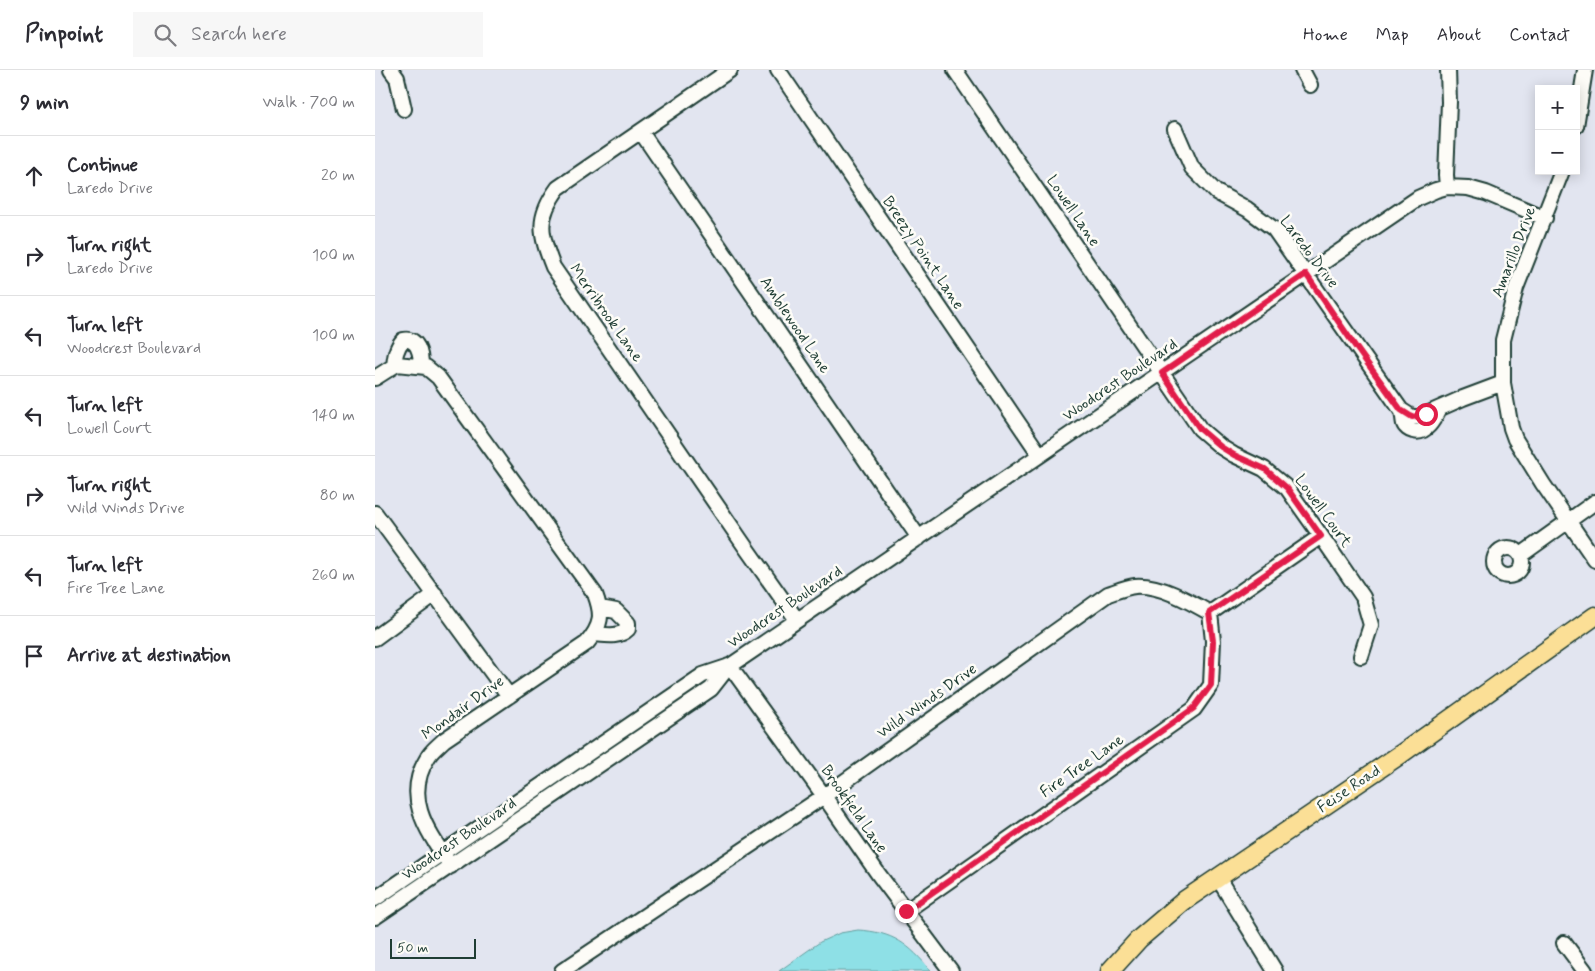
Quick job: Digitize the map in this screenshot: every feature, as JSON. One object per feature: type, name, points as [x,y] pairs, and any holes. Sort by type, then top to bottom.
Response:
[{"type":"main road","name":"Feise Road","points":[[1110,971],[1139,939],[1185,900],[1401,754],[1595,616]]},
{"type":"street","points":[[391,70],[397,78],[404,108]]},
{"type":"street","name":"Merribrook Lane","points":[[731,70],[558,188],[545,208],[542,219],[544,244],[553,267],[797,620]]},
{"type":"street","name":"Breezy Point Lane","points":[[777,70],[1039,455]]},
{"type":"street","points":[[1302,70],[1310,85]]},
{"type":"street","points":[[1447,188],[1448,70]]},
{"type":"street","points":[[1580,101],[1585,70]]},
{"type":"street","name":"Lowell Lane","points":[[960,72],[1162,373]]},
{"type":"street","name":"Laredo Drive","points":[[1175,129],[1192,168],[1216,192],[1247,209],[1274,229],[1402,412],[1412,417],[1420,416],[1503,383]]},
{"type":"street","name":"Amblewood Lane","points":[[641,132],[919,538]]},
{"type":"street","name":"Amarillo Drive","points":[[1561,175],[1516,288],[1503,340],[1503,383],[1511,428],[1515,439],[1595,560]]},
{"type":"street","name":"Woodcrest Boulevard","points":[[375,917],[711,689],[730,666],[1418,198],[1436,190],[1468,188],[1486,193],[1545,218]]},
{"type":"street","points":[[394,366],[397,347],[403,340],[407,339],[417,346],[421,355],[421,366]]},
{"type":"street","points":[[375,378],[397,364],[426,367],[438,377],[595,594],[600,608],[600,622],[594,634],[613,636],[624,633],[629,629],[628,623],[616,611],[600,608]]},
{"type":"street","name":"Lowell Court","points":[[1162,373],[1200,429],[1221,447],[1265,469],[1287,488],[1321,536],[1363,597],[1371,624],[1361,656]]},
{"type":"street","points":[[1521,556],[1595,502]]},
{"type":"street","points":[[375,513],[509,696]]},
{"type":"street","points":[[1209,613],[1321,536]]},
{"type":"street","name":"Wild Winds Drive","points":[[563,971],[824,796],[1108,594],[1135,586],[1153,588],[1187,600],[1209,613]]},
{"type":"street","points":[[375,638],[435,594]]},
{"type":"street","name":"Fire Tree Lane","points":[[906,911],[1194,708],[1211,685],[1213,641],[1209,613]]},
{"type":"street","name":"Mondair Drive","points":[[451,866],[423,822],[417,799],[419,776],[428,756],[444,740],[587,643],[594,634]]},
{"type":"street","name":"Woodcrest Boulevard","points":[[375,899],[703,675],[730,666]]},
{"type":"street","name":"Brookfield Lane","points":[[730,666],[879,875],[951,971]]},
{"type":"street","points":[[1218,878],[1275,971]]},
{"type":"street","points":[[1564,943],[1585,971]]},
{"type":"water","points":[[858,930],[881,933],[899,941],[915,953],[931,971],[779,971],[820,942],[840,933]]},
{"type":"route","points":[[906,911],[1194,708],[1211,685],[1213,641],[1209,613],[1321,536],[1287,488],[1265,469],[1221,447],[1200,429],[1162,373],[1306,274],[1401,410],[1412,417],[1426,414]]}]
